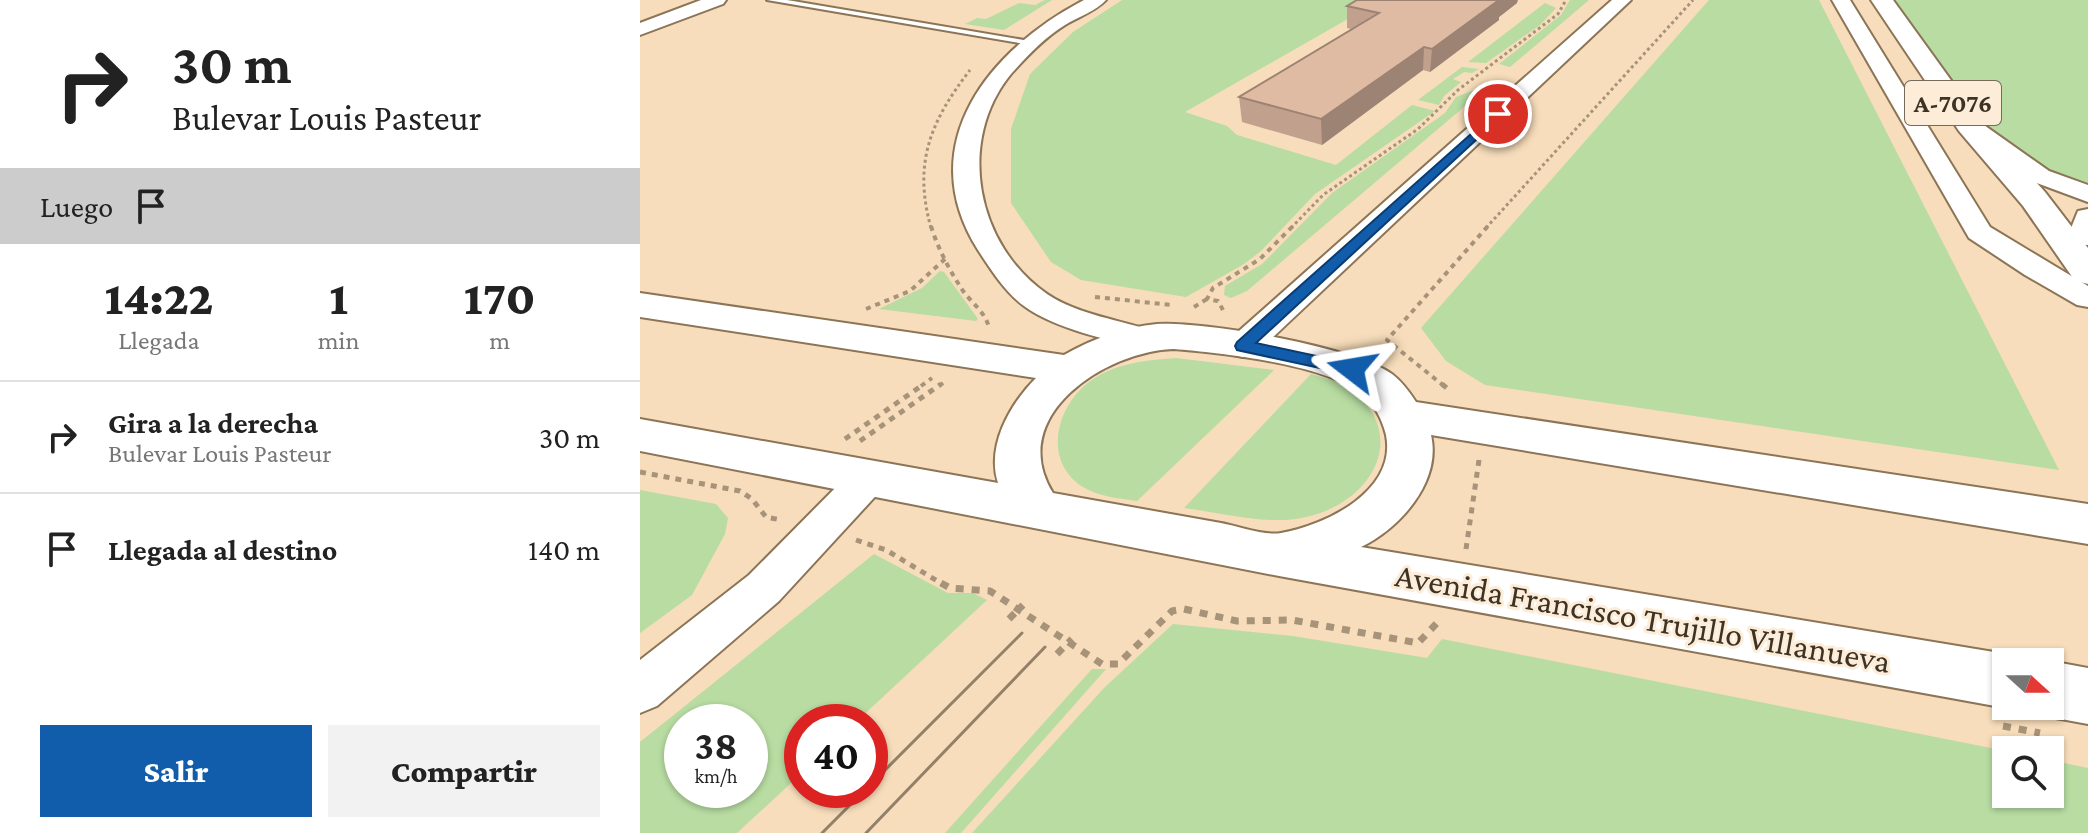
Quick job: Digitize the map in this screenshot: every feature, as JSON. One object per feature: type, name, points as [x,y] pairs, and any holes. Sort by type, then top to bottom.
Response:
[{"type":"street","points":[[640,29],[717,0]]},
{"type":"street","points":[[1097,0],[1031,42],[982,99],[966,148],[966,190],[975,221],[998,259],[1035,300],[1144,339]]},
{"type":"street","points":[[1243,346],[1622,0]]},
{"type":"street","points":[[1841,0],[1979,232],[2035,269],[2088,298]]},
{"type":"street","name":"A-7076","points":[[1882,0],[1969,125],[2034,199],[2088,273]]},
{"type":"street","points":[[1969,125],[2040,176],[2088,194]]},
{"type":"street","name":"A-7076","points":[[2034,199],[2086,233]]},
{"type":"street","points":[[640,305],[1067,369]]},
{"type":"street","points":[[1037,509],[1020,478],[1018,455],[1031,409],[1067,369],[1091,356],[1158,336],[1243,346],[1352,369],[1378,384],[1402,415],[1409,434],[1411,460],[1390,501],[1355,527],[1279,555]]},
{"type":"street","points":[[1402,415],[2088,524]]},
{"type":"street","points":[[640,435],[804,466],[861,462],[1037,509]]},
{"type":"street","points":[[640,690],[764,588],[819,529],[861,462]]},
{"type":"street","name":"Avenida Francisco Trujillo Villanueva","points":[[1037,509],[1279,555],[1992,679]]},
{"type":"street","points":[[2064,692],[2088,696]]},
{"type":"lane","points":[[771,0],[1031,42]]},
{"type":"path","points":[[1223,310],[1218,301],[1207,299],[1213,288],[1260,259],[1323,195],[1418,129],[1458,90],[1558,14],[1566,0]]},
{"type":"path","points":[[640,472],[740,491],[752,499],[766,517],[819,529],[886,550],[950,588],[990,591],[1021,608],[1102,664],[1118,664],[1172,611],[1184,609],[1237,621],[1292,620],[1418,643],[1457,603],[1487,404],[1457,398],[1419,363],[1387,340],[1390,333],[1693,0]]},
{"type":"path","points":[[860,312],[910,291],[945,259]]},
{"type":"path","points":[[861,462],[969,353]]},
{"type":"path","points":[[752,499],[969,353]]},
{"type":"path","points":[[1009,619],[1021,608]]},
{"type":"path","points":[[1057,654],[1071,641]]},
{"type":"green space","points":[[1052,0],[1004,30],[965,24],[977,18],[986,19],[1019,3],[1035,5]]},
{"type":"green space","points":[[1122,0],[1381,0],[1185,112],[1227,126],[1237,135],[1336,165],[1412,105],[1435,111],[1315,194],[1261,251],[1244,264],[1186,297],[1081,280],[1051,262],[1011,203],[1011,129],[1030,74],[1073,32]]},
{"type":"green space","points":[[1570,0],[1589,0],[1510,67],[1499,64],[1561,15]]},
{"type":"green space","points":[[1709,0],[1819,0],[2059,470],[1485,385],[1446,361],[1421,328]]},
{"type":"green space","points":[[1889,0],[2088,0],[2088,192],[2066,183],[1978,125]]},
{"type":"green space","points":[[1545,3],[1556,8],[1540,25],[1486,63],[1468,62]]},
{"type":"green space","points":[[1462,67],[1479,69],[1472,73],[1464,72],[1453,79],[1461,82],[1444,96],[1439,105],[1418,100]]},
{"type":"green space","points":[[1474,90],[1484,90],[1247,291],[1231,298],[1224,295],[1225,286],[1262,264],[1332,193],[1445,113],[1456,97]]},
{"type":"green space","points":[[940,271],[944,272],[978,319],[976,321],[879,309],[922,288]]},
{"type":"green space","points":[[1176,358],[1274,370],[1137,501],[1102,495],[1083,487],[1063,466],[1059,453],[1060,425],[1073,398],[1093,379],[1115,368]]},
{"type":"green space","points":[[1311,374],[1351,389],[1369,408],[1379,428],[1380,448],[1375,466],[1364,484],[1329,510],[1291,519],[1245,518],[1184,508]]},
{"type":"green space","points":[[640,490],[716,504],[728,518],[725,534],[692,595],[640,633]]},
{"type":"green space","points":[[874,554],[948,593],[973,593],[987,600],[875,704],[784,704],[784,790],[768,804],[768,704],[687,704]]},
{"type":"green space","points":[[1173,624],[1293,636],[1427,658],[1442,639],[1992,748],[1992,808],[2064,808],[2064,763],[2088,768],[2088,833],[972,833],[1105,687]]},
{"type":"green space","points":[[1092,669],[1106,669],[961,833],[945,833]]},
{"type":"green space","points":[[664,723],[664,808],[764,808],[737,833],[640,833],[640,742]]},
{"type":"building","points":[[1357,0],[1499,0],[1432,49],[1424,47],[1321,119],[1239,97],[1379,13],[1347,6]]},
{"type":"tram line","points":[[888,767],[1022,633]]},
{"type":"tram line","points":[[866,833],[1045,647]]},
{"type":"tram line","points":[[822,833],[847,808]]},
{"type":"route","points":[[1352,369],[1243,346],[1498,114]]}]
